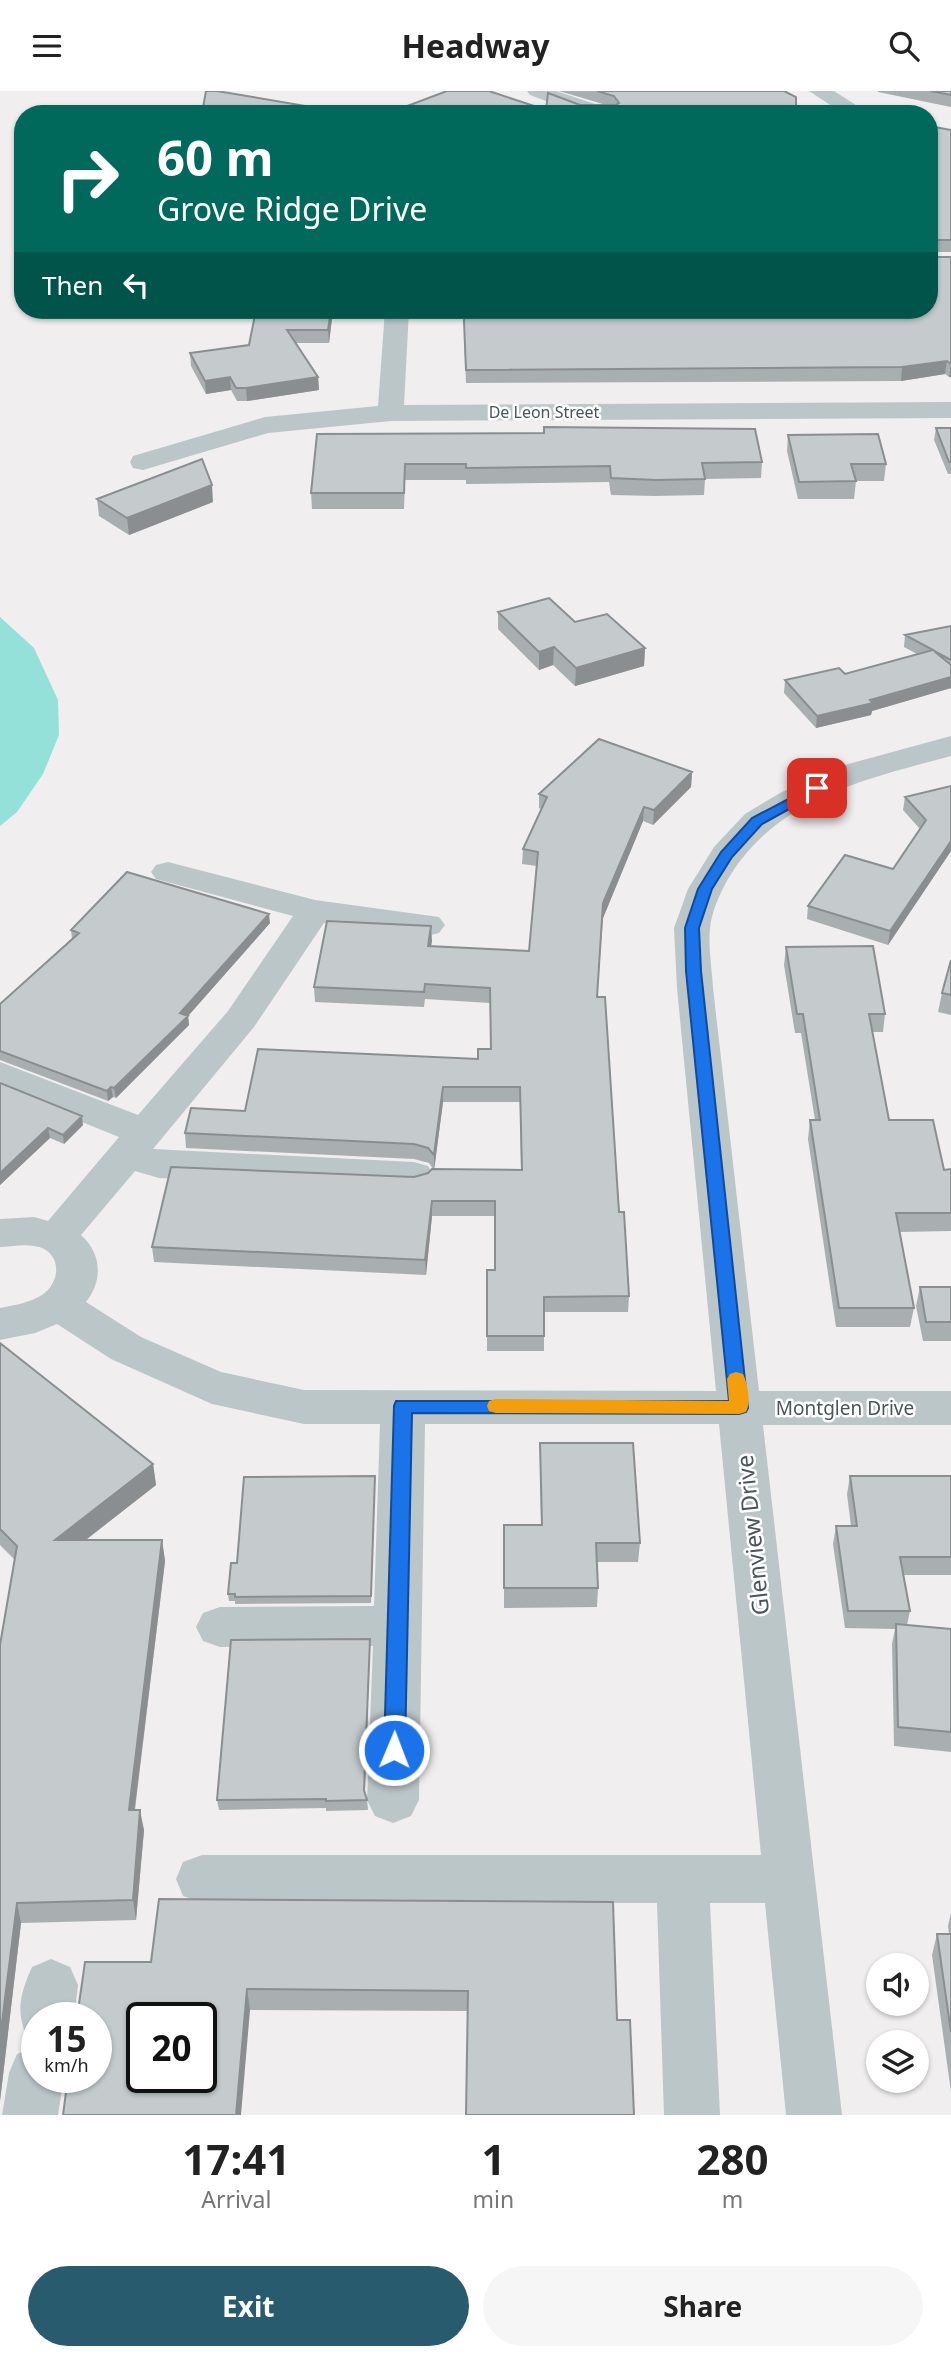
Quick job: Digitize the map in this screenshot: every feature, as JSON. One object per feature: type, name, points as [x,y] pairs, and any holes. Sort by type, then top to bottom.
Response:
[{"type":"street","points":[[537,91],[574,105]]},
{"type":"street","points":[[819,91],[844,105]]},
{"type":"street","points":[[391,413],[396,319]]},
{"type":"street","name":"De Leon Street","points":[[144,462],[265,425],[391,413],[951,410]]},
{"type":"street","name":"Glenview Drive","points":[[814,2115],[692,955],[692,928],[705,889],[726,855],[757,821],[792,800],[842,776],[951,746]]},
{"type":"street","points":[[168,872],[314,911],[427,925]]},
{"type":"street","points":[[57,1237],[241,1019],[314,911]]},
{"type":"street","points":[[0,1075],[172,1165],[414,1176]]},
{"type":"street","points":[[0,1233],[39,1231],[57,1237],[71,1247],[78,1261],[79,1276],[73,1291],[61,1306],[43,1317],[0,1325]]},
{"type":"street","name":"Montglen Drive","points":[[61,1306],[126,1347],[212,1387],[304,1407],[951,1408]]},
{"type":"street","points":[[393,1800],[403,1406]]},
{"type":"street","points":[[220,1627],[397,1626]]},
{"type":"street","points":[[202,1879],[791,1879]]},
{"type":"street","points":[[683,1879],[692,2115]]},
{"type":"street","points":[[30,2115],[34,2093]]},
{"type":"water","points":[[0,617],[34,648],[58,700],[59,735],[43,774],[17,812],[0,826]]},
{"type":"building","points":[[206,91],[217,91],[300,105],[203,105]]},
{"type":"building","points":[[447,91],[489,91],[531,105],[410,105]]},
{"type":"building","points":[[597,91],[784,91],[796,97],[796,105],[616,105],[619,103],[614,96]]},
{"type":"building","points":[[931,91],[951,91],[951,95]]},
{"type":"building","points":[[548,93],[580,105],[547,105]]},
{"type":"building","points":[[938,128],[951,130],[951,240],[938,240]]},
{"type":"building","points":[[938,257],[951,257],[951,364],[947,361],[902,367],[466,370],[464,321],[938,319]]},
{"type":"building","points":[[254,319],[330,319],[328,330],[287,330],[318,377],[236,388],[230,377],[205,381],[190,353],[249,345]]},
{"type":"building","points":[[544,427],[755,429],[762,462],[702,463],[705,479],[656,480],[611,478],[610,466],[466,468],[466,464],[405,464],[404,493],[311,493],[317,434],[544,433]]},
{"type":"building","points":[[936,428],[951,428],[951,462],[949,462]]},
{"type":"building","points":[[878,434],[886,464],[851,464],[856,481],[799,482],[788,435]]},
{"type":"building","points":[[202,459],[212,485],[127,518],[97,499]]},
{"type":"building","points":[[549,598],[575,622],[607,614],[645,648],[576,668],[554,647],[539,652],[498,612]]},
{"type":"building","points":[[951,626],[951,660],[934,651],[951,665],[951,677],[870,700],[873,703],[817,716],[785,680],[839,668],[845,674],[933,650],[905,635]]},
{"type":"building","points":[[599,739],[692,772],[654,810],[644,807],[603,903],[597,997],[605,997],[619,1212],[624,1212],[629,1296],[544,1297],[544,1336],[487,1336],[487,1270],[495,1270],[495,1201],[432,1201],[425,1260],[152,1247],[171,1167],[414,1177],[432,1169],[522,1170],[520,1087],[443,1087],[434,1155],[428,1148],[414,1144],[185,1133],[191,1108],[245,1111],[258,1049],[478,1059],[478,1049],[491,1049],[490,988],[425,984],[424,992],[314,987],[327,921],[431,926],[428,946],[529,951],[538,852],[523,849],[547,797],[539,794]]},
{"type":"building","points":[[951,786],[951,841],[890,931],[808,906],[845,855],[893,869],[926,820],[905,797]]},
{"type":"building","points":[[127,872],[269,914],[180,1013],[188,1016],[114,1088],[111,1087],[107,1091],[0,1051],[0,1004],[79,933],[71,930]]},
{"type":"building","points":[[873,946],[885,1014],[869,1014],[889,1120],[933,1120],[944,1170],[951,1169],[951,1213],[896,1213],[914,1308],[839,1308],[810,1120],[820,1120],[803,1014],[797,1014],[786,947]]},
{"type":"building","points":[[951,960],[951,995],[942,993]]},
{"type":"building","points":[[0,1083],[82,1116],[63,1135],[48,1128],[0,1173]]},
{"type":"building","points":[[920,1287],[951,1287],[951,1322],[926,1322]]},
{"type":"building","points":[[0,1343],[153,1464],[55,1540],[162,1540],[129,1810],[140,1810],[133,1900],[17,1903],[0,2038],[0,1645],[17,1546],[0,1529]]},
{"type":"building","points":[[540,1443],[633,1443],[640,1543],[596,1543],[598,1588],[504,1588],[504,1525],[542,1525]]},
{"type":"building","points":[[375,1476],[371,1596],[235,1597],[235,1594],[228,1594],[231,1563],[237,1563],[244,1477]]},
{"type":"building","points":[[850,1476],[951,1476],[951,1557],[900,1557],[910,1611],[848,1611],[836,1526],[857,1526]]},
{"type":"building","points":[[896,1624],[951,1629],[951,1732],[898,1727]]},
{"type":"building","points":[[370,1639],[364,1790],[367,1800],[217,1800],[231,1640]]},
{"type":"building","points":[[159,1899],[613,1902],[617,2020],[630,2020],[634,2115],[466,2115],[468,1991],[247,1989],[236,2115],[63,2115],[66,2093],[112,2093],[112,2002],[79,2002],[85,1962],[151,1962]]},
{"type":"building","points":[[937,1934],[951,1934],[951,2032]]},
{"type":"slow traffic","points":[[496,1406],[739,1408],[736,1379]]},
{"type":"route","points":[[394,1750],[403,1406],[739,1408],[693,971],[692,928],[705,889],[726,855],[757,821],[817,788]]}]
